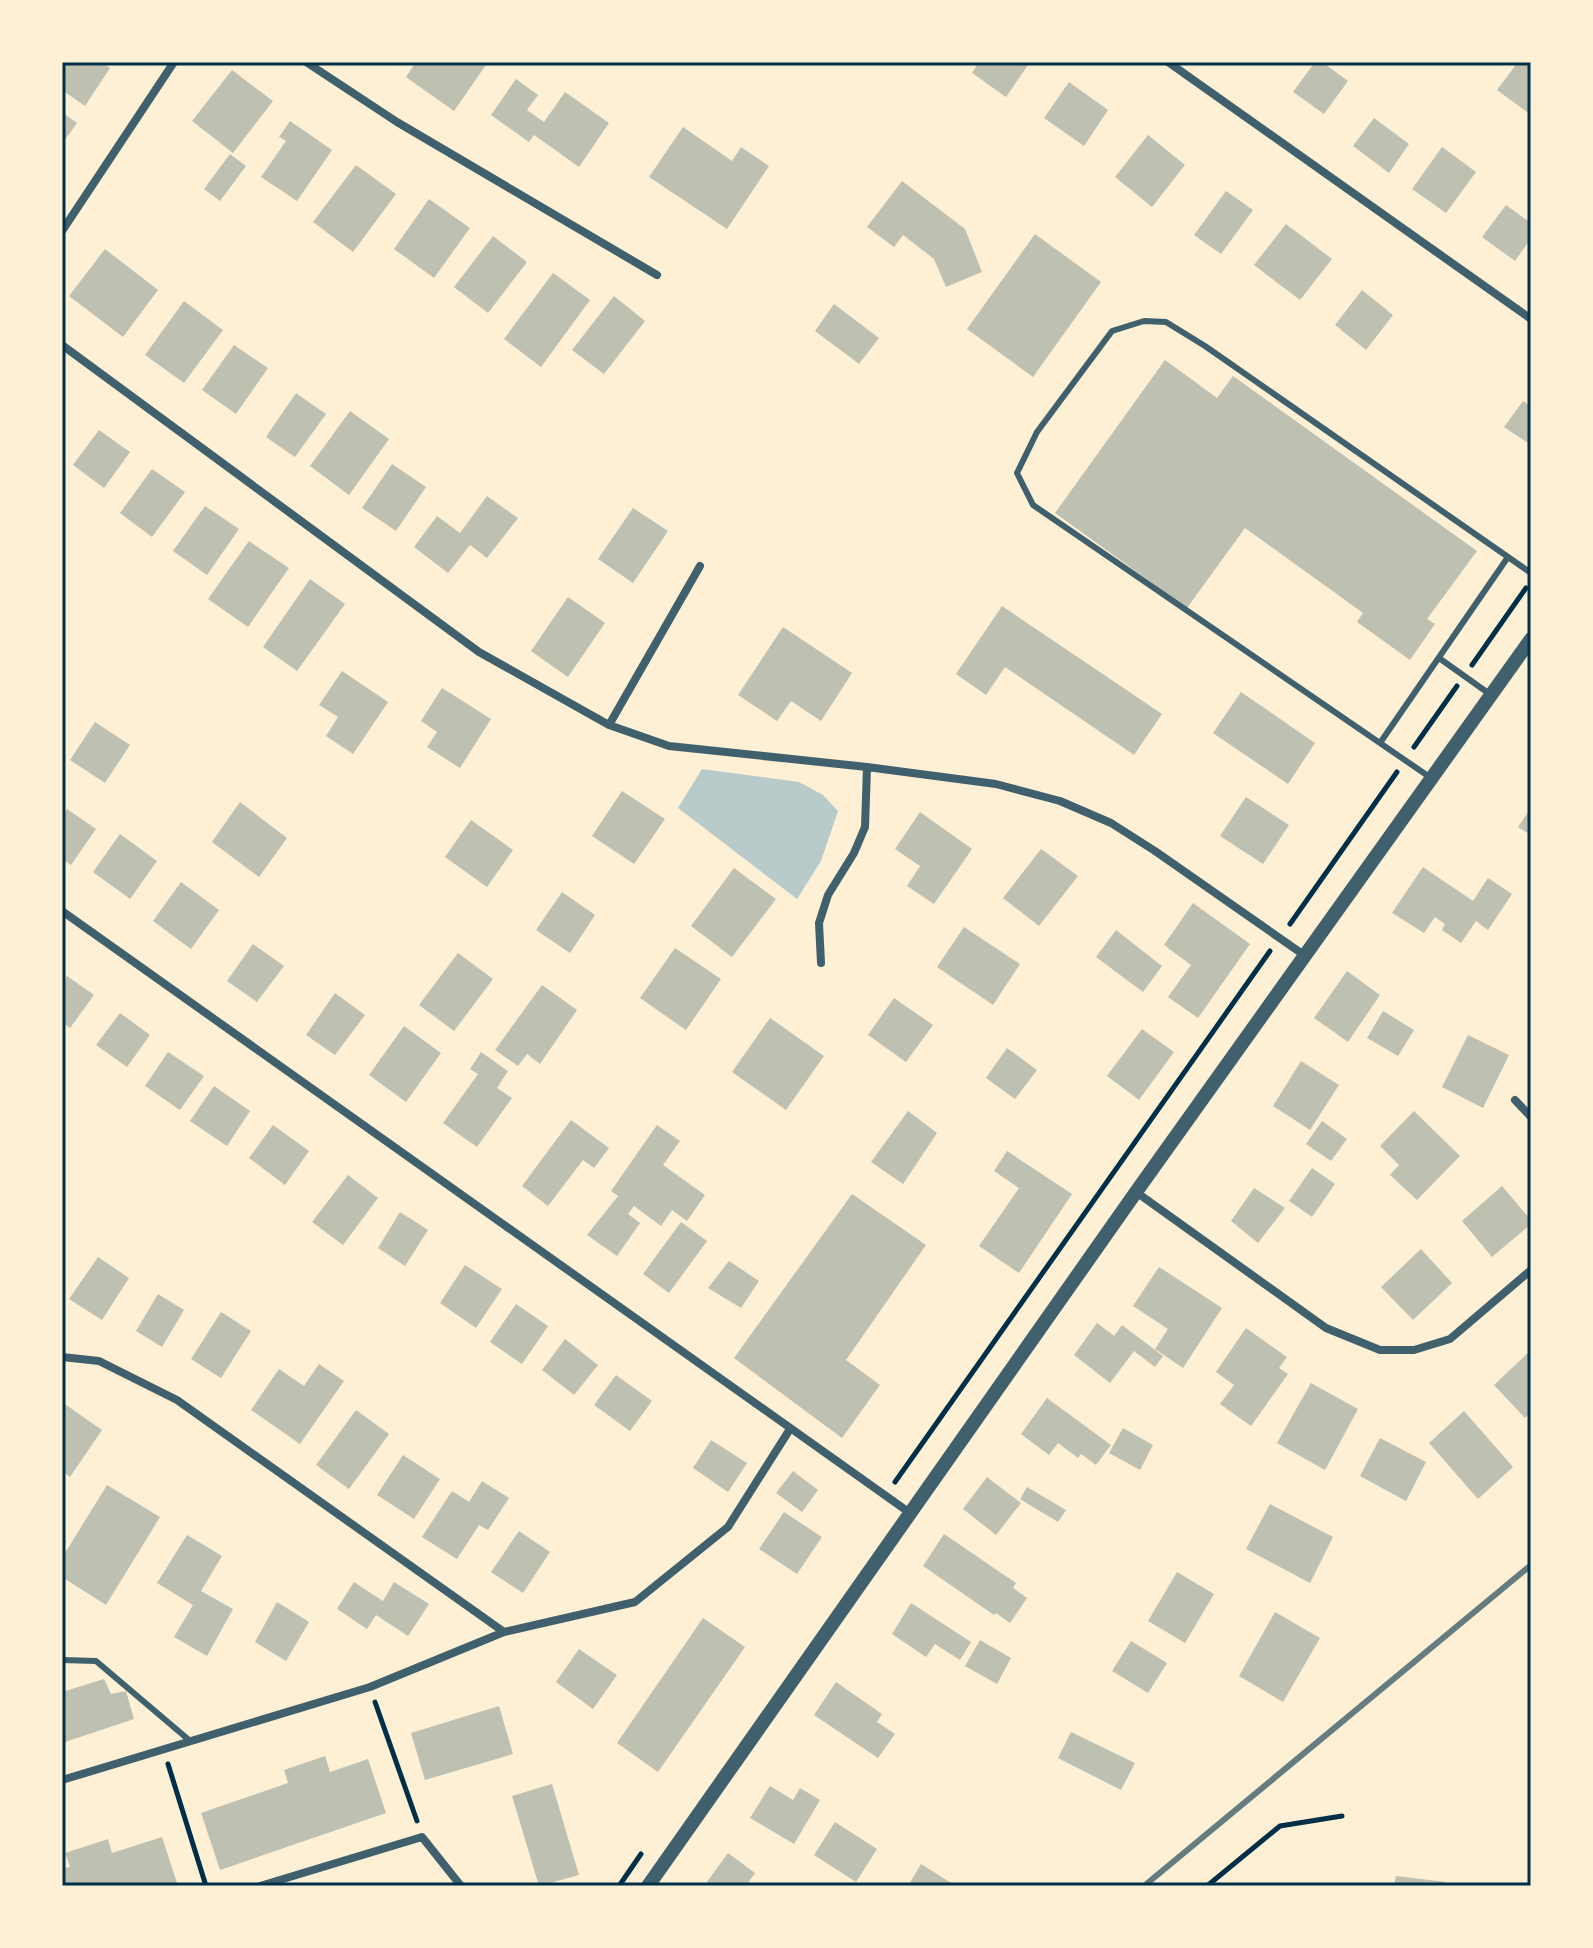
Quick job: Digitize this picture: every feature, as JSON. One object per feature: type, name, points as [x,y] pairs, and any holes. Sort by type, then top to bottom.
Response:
[{"type":"street","points":[[62,231],[174,62]]},
{"type":"street","points":[[306,62],[397,122],[657,275]]},
{"type":"street","points":[[1168,62],[1531,319]]},
{"type":"street","points":[[62,345],[479,652],[609,725],[669,746],[996,784],[1060,801],[1122,830],[1304,955]]},
{"type":"street","points":[[609,725],[700,566]]},
{"type":"street","points":[[648,1886],[1136,1192],[1531,639]]},
{"type":"street","points":[[821,963],[819,923],[828,895],[854,853],[865,827],[867,767]]},
{"type":"street","points":[[62,911],[910,1513]]},
{"type":"street","points":[[1515,1100],[1531,1117]]},
{"type":"street","points":[[1136,1192],[1326,1328],[1380,1350],[1414,1350],[1450,1339],[1531,1270]]},
{"type":"street","points":[[62,1357],[99,1361],[177,1400],[504,1632]]},
{"type":"street","points":[[62,1780],[370,1687],[504,1632],[635,1602],[728,1527],[790,1429]]},
{"type":"street","points":[[260,1886],[422,1837],[461,1886]]},
{"type":"lane","points":[[1431,778],[1033,505],[1017,473],[1037,432],[1112,331],[1144,321],[1166,322],[1531,573]]},
{"type":"lane","points":[[1380,743],[1508,557]]},
{"type":"lane","points":[[1439,658],[1491,695]]},
{"type":"lane","points":[[62,1660],[96,1661],[189,1740]]},
{"type":"path","points":[[887,1498],[896,1481],[1531,581]]},
{"type":"path","points":[[370,1687],[422,1837]]},
{"type":"path","points":[[164,1747],[206,1886]]},
{"type":"path","points":[[1207,1886],[1280,1826],[1342,1816]]},
{"type":"path","points":[[619,1886],[646,1848]]},
{"type":"shaded area","points":[[702,769],[799,782],[823,795],[838,811],[821,861],[797,899],[678,808]]},
{"type":"building","points":[[62,62],[101,62],[110,68],[85,106],[62,90]]},
{"type":"building","points":[[416,62],[488,62],[454,111],[406,77]]},
{"type":"building","points":[[979,62],[1030,62],[1006,97],[972,73]]},
{"type":"building","points":[[1315,62],[1322,62],[1348,81],[1324,114],[1293,92]]},
{"type":"building","points":[[1518,62],[1531,62],[1531,115],[1497,90]]},
{"type":"building","points":[[232,70],[273,101],[233,153],[192,121]]},
{"type":"building","points":[[516,79],[538,95],[527,110],[544,122],[565,92],[609,123],[579,167],[534,135],[529,142],[491,115]]},
{"type":"building","points":[[1069,82],[1108,110],[1084,146],[1044,118]]},
{"type":"building","points":[[62,112],[77,123],[62,144]]},
{"type":"building","points":[[1374,118],[1409,144],[1389,173],[1353,146]]},
{"type":"building","points":[[290,121],[332,150],[297,201],[261,177],[286,141],[279,137]]},
{"type":"building","points":[[683,127],[732,161],[741,147],[769,166],[727,229],[649,177]]},
{"type":"building","points":[[1148,135],[1185,165],[1152,207],[1115,177]]},
{"type":"building","points":[[1442,147],[1476,172],[1446,213],[1412,189]]},
{"type":"building","points":[[230,154],[246,166],[220,201],[204,189]]},
{"type":"building","points":[[356,165],[396,194],[353,252],[313,222]]},
{"type":"building","points":[[902,181],[965,229],[982,272],[946,287],[934,259],[903,235],[894,247],[867,227]]},
{"type":"building","points":[[1226,191],[1253,210],[1221,254],[1194,235]]},
{"type":"building","points":[[429,199],[470,228],[434,278],[394,249]]},
{"type":"building","points":[[1506,205],[1531,223],[1531,238],[1515,261],[1482,237]]},
{"type":"building","points":[[1286,224],[1332,259],[1300,300],[1254,265]]},
{"type":"building","points":[[1035,234],[1101,282],[1033,377],[967,329]]},
{"type":"building","points":[[493,236],[527,262],[488,313],[454,287]]},
{"type":"building","points":[[105,249],[158,290],[123,337],[69,296]]},
{"type":"building","points":[[553,273],[590,300],[541,367],[504,339]]},
{"type":"building","points":[[1362,290],[1393,315],[1366,350],[1335,325]]},
{"type":"building","points":[[614,296],[645,321],[604,374],[572,350]]},
{"type":"building","points":[[184,301],[223,330],[184,383],[145,355]]},
{"type":"building","points":[[834,304],[879,338],[859,364],[815,331]]},
{"type":"building","points":[[234,345],[268,368],[236,414],[202,390]]},
{"type":"building","points":[[1165,360],[1217,398],[1233,376],[1477,551],[1427,619],[1435,624],[1410,660],[1357,622],[1363,613],[1245,528],[1187,608],[1055,513]]},
{"type":"building","points":[[296,393],[326,414],[295,457],[266,437]]},
{"type":"building","points":[[1523,401],[1531,406],[1531,445],[1504,427]]},
{"type":"building","points":[[350,411],[389,439],[349,495],[310,466]]},
{"type":"building","points":[[99,430],[130,452],[104,488],[73,465]]},
{"type":"building","points":[[392,464],[426,487],[396,531],[362,508]]},
{"type":"building","points":[[152,469],[185,492],[152,537],[120,513]]},
{"type":"building","points":[[487,496],[518,518],[487,558],[470,545],[448,573],[414,547],[437,516],[460,533]]},
{"type":"building","points":[[205,506],[239,529],[207,575],[173,551]]},
{"type":"building","points":[[633,508],[668,531],[633,583],[598,559]]},
{"type":"building","points":[[249,541],[289,568],[248,627],[208,599]]},
{"type":"building","points":[[310,579],[345,604],[297,671],[263,647]]},
{"type":"building","points":[[568,597],[605,623],[568,677],[531,651]]},
{"type":"building","points":[[1002,606],[1162,714],[1134,755],[1005,667],[986,695],[956,674]]},
{"type":"building","points":[[783,627],[852,673],[821,721],[791,701],[777,721],[738,695]]},
{"type":"building","points":[[342,671],[388,702],[353,754],[326,736],[338,717],[319,705]]},
{"type":"building","points":[[442,688],[491,719],[460,768],[427,747],[437,732],[421,721]]},
{"type":"building","points":[[1241,692],[1315,743],[1288,784],[1213,733]]},
{"type":"building","points":[[95,722],[130,745],[105,783],[70,760]]},
{"type":"building","points":[[622,791],[665,819],[634,864],[592,836]]},
{"type":"building","points":[[1246,797],[1289,825],[1263,864],[1220,836]]},
{"type":"building","points":[[240,802],[287,838],[259,877],[212,842]]},
{"type":"building","points":[[1531,808],[1531,835],[1518,827]]},
{"type":"building","points":[[67,809],[96,829],[71,865],[62,859],[62,816]]},
{"type":"building","points":[[920,812],[972,849],[934,904],[907,886],[920,866],[895,849]]},
{"type":"building","points":[[471,820],[513,850],[487,887],[445,857]]},
{"type":"building","points":[[120,834],[157,861],[130,899],[93,872]]},
{"type":"building","points":[[1041,849],[1078,876],[1039,926],[1003,898]]},
{"type":"building","points":[[1423,867],[1473,901],[1488,878],[1512,894],[1488,930],[1476,921],[1461,943],[1442,930],[1445,924],[1435,917],[1424,933],[1392,913]]},
{"type":"building","points":[[734,868],[776,899],[732,957],[691,926]]},
{"type":"building","points":[[181,882],[219,910],[191,949],[153,921]]},
{"type":"building","points":[[562,892],[595,915],[570,953],[536,930]]},
{"type":"building","points":[[1193,903],[1250,944],[1198,1018],[1168,997],[1191,965],[1164,945]]},
{"type":"building","points":[[964,927],[1020,964],[993,1005],[937,967]]},
{"type":"building","points":[[1116,930],[1162,966],[1143,992],[1096,957]]},
{"type":"building","points":[[253,944],[284,966],[257,1002],[227,981]]},
{"type":"building","points":[[675,948],[721,979],[686,1030],[640,998]]},
{"type":"building","points":[[458,953],[493,979],[454,1031],[419,1005]]},
{"type":"building","points":[[1347,971],[1380,995],[1348,1042],[1314,1018]]},
{"type":"building","points":[[67,976],[94,995],[70,1028],[62,1022],[62,984]]},
{"type":"building","points":[[542,985],[577,1010],[540,1064],[527,1054],[518,1066],[495,1050]]},
{"type":"building","points":[[335,993],[365,1015],[335,1055],[306,1035]]},
{"type":"building","points":[[894,998],[933,1025],[906,1062],[868,1035]]},
{"type":"building","points":[[1383,1011],[1414,1030],[1398,1056],[1367,1038]]},
{"type":"building","points":[[120,1013],[150,1035],[127,1067],[96,1045]]},
{"type":"building","points":[[770,1018],[824,1056],[786,1110],[732,1072]]},
{"type":"building","points":[[404,1026],[441,1053],[406,1102],[369,1075]]},
{"type":"building","points":[[1142,1029],[1174,1052],[1139,1100],[1107,1076]]},
{"type":"building","points":[[1468,1035],[1509,1055],[1483,1108],[1442,1087]]},
{"type":"building","points":[[1007,1048],[1037,1070],[1015,1099],[986,1078]]},
{"type":"building","points":[[168,1052],[204,1076],[180,1110],[145,1086]]},
{"type":"building","points":[[481,1052],[508,1071],[497,1088],[512,1098],[477,1147],[443,1123],[478,1074],[470,1069]]},
{"type":"building","points":[[1301,1061],[1339,1085],[1310,1130],[1273,1106]]},
{"type":"building","points":[[214,1086],[250,1111],[227,1146],[190,1121]]},
{"type":"building","points":[[908,1111],[937,1133],[903,1184],[871,1162]]},
{"type":"building","points":[[1414,1111],[1460,1156],[1417,1200],[1390,1175],[1399,1165],[1380,1146]]},
{"type":"building","points":[[571,1120],[609,1148],[594,1168],[583,1160],[548,1206],[522,1186]]},
{"type":"building","points":[[1322,1121],[1347,1139],[1331,1161],[1306,1144]]},
{"type":"building","points":[[273,1125],[309,1151],[285,1185],[249,1158]]},
{"type":"building","points":[[657,1125],[680,1141],[663,1165],[705,1195],[687,1221],[672,1210],[661,1226],[634,1206],[628,1214],[640,1223],[617,1256],[587,1235],[618,1196],[611,1191]]},
{"type":"building","points":[[1007,1151],[1072,1194],[1019,1273],[979,1246],[1019,1188],[994,1171]]},
{"type":"building","points":[[1312,1168],[1335,1184],[1312,1217],[1289,1201]]},
{"type":"building","points":[[348,1175],[378,1198],[343,1245],[312,1222]]},
{"type":"building","points":[[1502,1186],[1531,1220],[1531,1224],[1492,1257],[1462,1221]]},
{"type":"building","points":[[1254,1188],[1285,1208],[1258,1243],[1231,1221]]},
{"type":"building","points":[[852,1194],[926,1245],[846,1360],[880,1385],[842,1438],[734,1358]]},
{"type":"building","points":[[400,1212],[428,1230],[405,1266],[378,1248]]},
{"type":"building","points":[[681,1222],[707,1241],[669,1293],[643,1274]]},
{"type":"building","points":[[1421,1249],[1452,1283],[1413,1320],[1381,1287]]},
{"type":"building","points":[[98,1257],[129,1278],[102,1320],[69,1299]]},
{"type":"building","points":[[729,1261],[759,1281],[741,1308],[708,1288]]},
{"type":"building","points":[[465,1265],[502,1289],[476,1328],[440,1303]]},
{"type":"building","points":[[1159,1267],[1222,1308],[1183,1368],[1155,1349],[1168,1329],[1133,1306]]},
{"type":"building","points":[[158,1294],[184,1310],[162,1347],[136,1331]]},
{"type":"building","points":[[516,1304],[548,1326],[522,1364],[490,1342]]},
{"type":"building","points":[[221,1312],[251,1331],[221,1378],[191,1359]]},
{"type":"building","points":[[1097,1323],[1114,1336],[1122,1325],[1163,1356],[1155,1367],[1134,1351],[1110,1383],[1074,1355]]},
{"type":"building","points":[[1246,1328],[1287,1357],[1279,1368],[1288,1374],[1251,1426],[1220,1404],[1234,1385],[1216,1372]]},
{"type":"building","points":[[565,1339],[598,1365],[574,1395],[542,1370]]},
{"type":"building","points":[[1531,1350],[1531,1412],[1525,1418],[1494,1385]]},
{"type":"building","points":[[319,1364],[344,1381],[300,1444],[251,1410],[279,1369],[304,1386]]},
{"type":"building","points":[[616,1375],[652,1401],[630,1431],[594,1405]]},
{"type":"building","points":[[1311,1383],[1358,1409],[1325,1470],[1277,1443]]},
{"type":"building","points":[[1047,1398],[1111,1445],[1096,1465],[1081,1454],[1078,1458],[1058,1443],[1049,1455],[1021,1434]]},
{"type":"building","points":[[62,1402],[102,1430],[70,1477],[62,1471]]},
{"type":"building","points":[[356,1410],[389,1434],[349,1489],[316,1465]]},
{"type":"building","points":[[1464,1411],[1513,1467],[1478,1499],[1429,1443]]},
{"type":"building","points":[[1123,1428],[1153,1445],[1140,1470],[1109,1453]]},
{"type":"building","points":[[1380,1438],[1426,1462],[1406,1501],[1360,1476]]},
{"type":"building","points":[[711,1440],[747,1463],[728,1492],[693,1468]]},
{"type":"building","points":[[403,1455],[440,1479],[414,1519],[377,1495]]},
{"type":"building","points":[[793,1471],[818,1490],[802,1512],[776,1493]]},
{"type":"building","points":[[987,1477],[1021,1503],[996,1535],[963,1509]]},
{"type":"building","points":[[482,1481],[509,1498],[488,1530],[479,1525],[457,1559],[422,1537],[452,1491],[469,1502]]},
{"type":"building","points":[[107,1485],[160,1517],[106,1605],[62,1577],[62,1558]]},
{"type":"building","points":[[1027,1487],[1066,1510],[1058,1522],[1020,1499]]},
{"type":"building","points":[[1270,1504],[1333,1537],[1310,1583],[1246,1549]]},
{"type":"building","points":[[784,1512],[822,1537],[797,1574],[759,1549]]},
{"type":"building","points":[[519,1531],[550,1552],[523,1593],[491,1572]]},
{"type":"building","points":[[944,1534],[1016,1583],[1013,1588],[1027,1598],[1010,1623],[923,1566]]},
{"type":"building","points":[[187,1535],[222,1556],[201,1591],[233,1609],[207,1656],[174,1637],[193,1605],[157,1583]]},
{"type":"building","points":[[1177,1572],[1214,1594],[1185,1643],[1148,1621]]},
{"type":"building","points":[[354,1582],[383,1601],[394,1582],[429,1604],[408,1636],[376,1615],[367,1629],[337,1609]]},
{"type":"building","points":[[277,1602],[309,1622],[286,1661],[255,1642]]},
{"type":"building","points":[[911,1603],[971,1642],[960,1660],[935,1644],[926,1657],[892,1634]]},
{"type":"building","points":[[1275,1612],[1320,1638],[1283,1702],[1239,1676]]},
{"type":"building","points":[[703,1618],[745,1647],[658,1772],[617,1743]]},
{"type":"building","points":[[980,1640],[1011,1658],[997,1684],[965,1666]]},
{"type":"building","points":[[1131,1641],[1167,1663],[1148,1693],[1112,1671]]},
{"type":"building","points":[[579,1649],[617,1675],[593,1709],[556,1682]]},
{"type":"building","points":[[104,1679],[111,1694],[126,1691],[134,1719],[62,1743],[62,1692]]},
{"type":"building","points":[[836,1682],[882,1714],[877,1722],[895,1734],[878,1758],[814,1715]]},
{"type":"building","points":[[499,1706],[513,1754],[425,1780],[411,1733]]},
{"type":"building","points":[[1071,1732],[1135,1763],[1121,1790],[1058,1758]]},
{"type":"building","points":[[325,1756],[330,1772],[368,1759],[386,1813],[220,1870],[201,1813],[288,1783],[284,1770]]},
{"type":"building","points":[[552,1784],[579,1875],[539,1886],[512,1796]]},
{"type":"building","points":[[770,1786],[793,1800],[800,1788],[820,1800],[794,1844],[750,1818]]},
{"type":"building","points":[[835,1822],[877,1849],[856,1882],[814,1855]]},
{"type":"building","points":[[162,1837],[178,1886],[62,1886],[62,1869],[70,1867],[65,1853],[108,1839],[112,1853]]},
{"type":"building","points":[[728,1853],[755,1873],[746,1886],[704,1886]]},
{"type":"building","points":[[921,1864],[956,1886],[908,1886]]},
{"type":"building","points":[[1396,1876],[1446,1882],[1445,1886],[1394,1886]]},
{"type":"railway","points":[[1144,1886],[1531,1565]]}]
